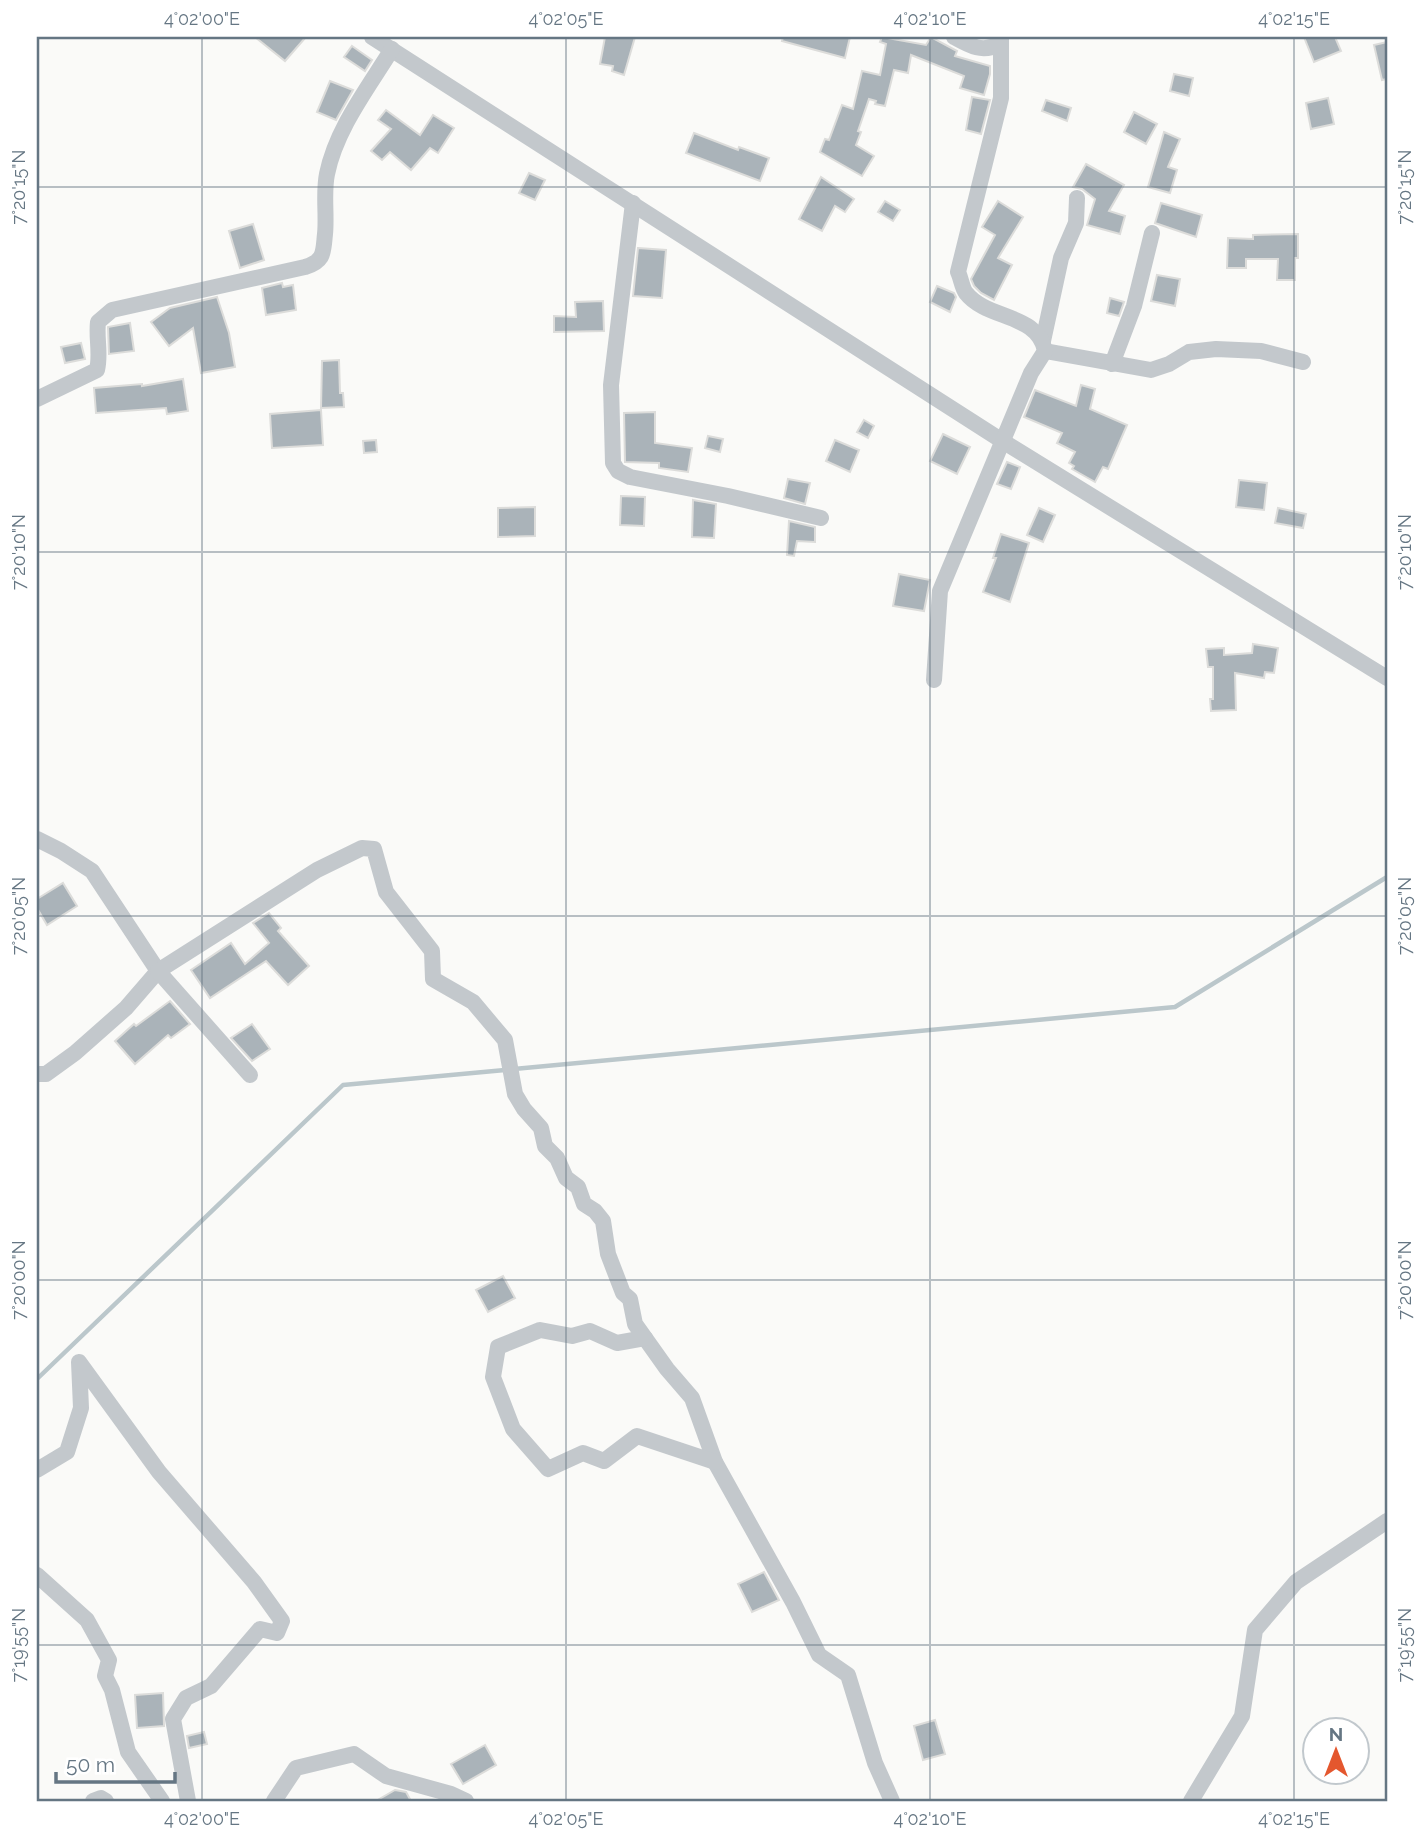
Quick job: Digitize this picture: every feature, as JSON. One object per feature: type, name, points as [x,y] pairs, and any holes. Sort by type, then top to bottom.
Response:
[{"type":"street","points":[[372,37],[1004,442],[1387,678]]},
{"type":"street","points":[[954,37],[979,50],[993,48],[1001,40]]},
{"type":"street","points":[[1001,40],[1001,98],[958,272],[966,293],[984,306],[1029,326],[1044,346],[1112,364],[1151,370],[1169,364],[1189,352],[1216,349],[1261,351],[1303,362]]},
{"type":"street","points":[[37,399],[97,370],[98,322],[111,310],[305,267],[319,260],[323,252],[326,221],[326,175],[340,136],[392,49]]},
{"type":"street","points":[[934,680],[940,591],[1044,346],[1061,258],[1076,223],[1077,198]]},
{"type":"street","points":[[633,203],[611,385],[614,463],[618,471],[631,477],[821,518]]},
{"type":"street","points":[[1112,364],[1134,306],[1152,233]]},
{"type":"street","points":[[37,839],[92,871],[158,971],[250,1075]]},
{"type":"street","points":[[37,1074],[46,1074],[75,1053],[127,1008],[158,971],[317,870],[362,848],[373,849],[386,892],[432,951],[433,979],[473,1002],[505,1040],[515,1094],[524,1110],[541,1128],[545,1146],[557,1158],[566,1178],[578,1187],[584,1204],[603,1222],[608,1254],[623,1293],[630,1299],[635,1324],[692,1398],[715,1462],[793,1602],[819,1655],[848,1675],[875,1763],[892,1801]]},
{"type":"street","points":[[645,1338],[617,1343],[590,1331],[572,1336],[540,1330],[498,1347],[493,1377],[513,1429],[548,1469],[583,1453],[604,1461],[637,1436],[715,1462]]},
{"type":"street","points":[[37,1470],[67,1452],[81,1408],[79,1362],[159,1472],[254,1582],[282,1621],[277,1633],[260,1629],[211,1686],[186,1698],[173,1719],[188,1801]]},
{"type":"street","points":[[1191,1801],[1242,1716],[1255,1630],[1296,1582],[1387,1521]]},
{"type":"street","points":[[37,1575],[87,1620],[109,1660],[105,1676],[128,1752],[162,1801]]},
{"type":"street","points":[[274,1801],[296,1768],[354,1754],[386,1776],[451,1794],[466,1801]]},
{"type":"street","points":[[93,1801],[101,1798],[106,1801]]},
{"type":"building","points":[[255,37],[306,37],[285,61]]},
{"type":"building","points":[[605,37],[635,37],[624,75],[612,71],[613,66],[600,64]]},
{"type":"building","points":[[783,37],[850,37],[845,58],[782,41]]},
{"type":"building","points":[[882,37],[926,45],[931,37],[957,51],[955,56],[990,66],[990,74],[984,95],[960,88],[964,76],[911,55],[908,73],[894,70],[885,106],[875,104],[876,101],[869,99],[856,145],[874,156],[862,176],[820,152],[825,139],[829,140],[842,105],[853,109],[862,71],[880,75],[886,44],[880,42]]},
{"type":"building","points":[[1304,37],[1335,37],[1341,51],[1314,62]]},
{"type":"building","points":[[1387,42],[1387,79],[1382,80],[1374,45]]},
{"type":"building","points":[[352,46],[372,60],[365,71],[344,57]]},
{"type":"building","points":[[1174,74],[1193,78],[1189,96],[1170,91]]},
{"type":"building","points":[[330,81],[353,90],[336,120],[317,112]]},
{"type":"building","points":[[972,97],[990,100],[981,134],[966,130]]},
{"type":"building","points":[[1328,98],[1334,124],[1311,129],[1306,103]]},
{"type":"building","points":[[1046,100],[1071,108],[1067,121],[1042,111]]},
{"type":"building","points":[[386,110],[420,135],[433,115],[454,128],[438,153],[430,148],[411,170],[390,152],[382,160],[371,151],[391,129],[378,120]]},
{"type":"building","points":[[1134,112],[1157,124],[1146,144],[1124,132]]},
{"type":"building","points":[[1164,132],[1180,139],[1168,167],[1177,170],[1170,193],[1148,187]]},
{"type":"building","points":[[694,133],[738,150],[739,147],[769,158],[760,181],[686,153]]},
{"type":"building","points":[[1086,164],[1124,185],[1109,211],[1125,216],[1120,234],[1087,225],[1095,199],[1082,189],[1073,187]]},
{"type":"building","points":[[529,173],[545,180],[535,200],[519,193]]},
{"type":"building","points":[[821,177],[854,199],[845,212],[835,206],[822,231],[799,219]]},
{"type":"building","points":[[885,201],[900,210],[893,221],[878,212]]},
{"type":"building","points":[[998,201],[1023,217],[998,258],[1012,265],[994,300],[981,293],[971,279],[995,235],[982,227]]},
{"type":"building","points":[[1161,203],[1202,215],[1196,237],[1155,223]]},
{"type":"building","points":[[253,224],[264,260],[240,268],[229,231]]},
{"type":"building","points":[[1298,234],[1295,280],[1277,280],[1278,259],[1246,259],[1246,268],[1227,268],[1228,238],[1253,239],[1253,235]]},
{"type":"building","points":[[638,248],[666,250],[662,298],[633,296]]},
{"type":"building","points":[[1157,275],[1180,279],[1175,306],[1151,301]]},
{"type":"building","points":[[282,283],[283,287],[293,285],[296,310],[266,315],[262,288]]},
{"type":"building","points":[[937,286],[954,293],[956,297],[950,312],[930,302]]},
{"type":"building","points":[[217,297],[229,333],[235,367],[201,373],[193,328],[169,346],[151,322],[170,308]]},
{"type":"building","points":[[1110,298],[1124,302],[1119,316],[1107,313]]},
{"type":"building","points":[[603,301],[604,331],[554,332],[554,316],[576,317],[575,302]]},
{"type":"building","points":[[130,323],[134,351],[109,354],[108,327]]},
{"type":"building","points":[[81,343],[85,359],[65,363],[61,347]]},
{"type":"building","points":[[339,360],[340,393],[343,393],[344,407],[321,408],[322,361]]},
{"type":"building","points":[[183,379],[188,411],[167,414],[166,408],[96,413],[94,388],[142,386]]},
{"type":"building","points":[[1081,385],[1095,389],[1090,409],[1127,425],[1108,469],[1103,467],[1095,482],[1072,469],[1074,466],[1069,463],[1075,452],[1057,443],[1062,433],[1024,417],[1035,390],[1076,406]]},
{"type":"building","points":[[321,410],[323,445],[272,448],[270,414]]},
{"type":"building","points":[[655,412],[655,443],[692,448],[688,472],[659,468],[659,463],[625,462],[624,413]]},
{"type":"building","points":[[864,420],[874,426],[868,438],[857,432]]},
{"type":"building","points":[[943,434],[970,447],[957,474],[930,461]]},
{"type":"building","points":[[708,436],[723,439],[720,452],[705,448]]},
{"type":"building","points":[[376,440],[377,452],[364,453],[363,441]]},
{"type":"building","points":[[835,440],[859,450],[850,472],[826,461]]},
{"type":"building","points":[[1007,462],[1020,467],[1011,489],[997,484]]},
{"type":"building","points":[[788,479],[810,483],[805,504],[784,498]]},
{"type":"building","points":[[1239,480],[1267,483],[1264,510],[1236,507]]},
{"type":"building","points":[[621,496],[645,497],[644,526],[620,525]]},
{"type":"building","points":[[693,500],[716,504],[714,538],[692,537]]},
{"type":"building","points":[[535,507],[535,536],[498,537],[498,508]]},
{"type":"building","points":[[1039,508],[1055,515],[1043,542],[1027,535]]},
{"type":"building","points":[[1278,508],[1306,514],[1303,528],[1275,523]]},
{"type":"building","points":[[789,521],[815,527],[815,542],[797,541],[794,556],[787,555]]},
{"type":"building","points":[[1001,534],[1029,543],[1010,602],[983,592],[996,558],[993,558]]},
{"type":"building","points":[[899,574],[930,580],[924,611],[893,606]]},
{"type":"building","points":[[1253,644],[1278,648],[1274,673],[1265,672],[1264,678],[1235,673],[1236,710],[1211,711],[1213,667],[1208,667],[1206,649],[1224,648],[1224,655],[1252,653]]},
{"type":"building","points":[[63,883],[77,906],[47,925],[37,908],[37,899]]},
{"type":"building","points":[[269,913],[281,928],[278,931],[309,966],[288,985],[266,961],[210,998],[191,970],[231,943],[245,964],[269,943],[253,923]]},
{"type":"building","points":[[170,1001],[190,1024],[171,1038],[168,1035],[135,1064],[115,1041],[134,1024],[136,1026]]},
{"type":"building","points":[[252,1024],[270,1049],[252,1061],[231,1038]]},
{"type":"building","points":[[503,1276],[515,1298],[488,1312],[476,1290]]},
{"type":"building","points":[[764,1572],[779,1600],[752,1612],[738,1584]]},
{"type":"building","points":[[163,1693],[164,1726],[137,1728],[135,1695]]},
{"type":"building","points":[[935,1720],[945,1754],[923,1760],[914,1726]]},
{"type":"building","points":[[204,1732],[207,1744],[189,1748],[187,1736]]},
{"type":"building","points":[[485,1745],[496,1765],[463,1784],[451,1764]]},
{"type":"building","points":[[395,1790],[406,1792],[411,1801],[376,1801]]},
{"type":"waterway","points":[[514,1069],[1175,1007],[1387,877]]},
{"type":"waterway","points":[[37,1379],[343,1085],[505,1070]]}]
